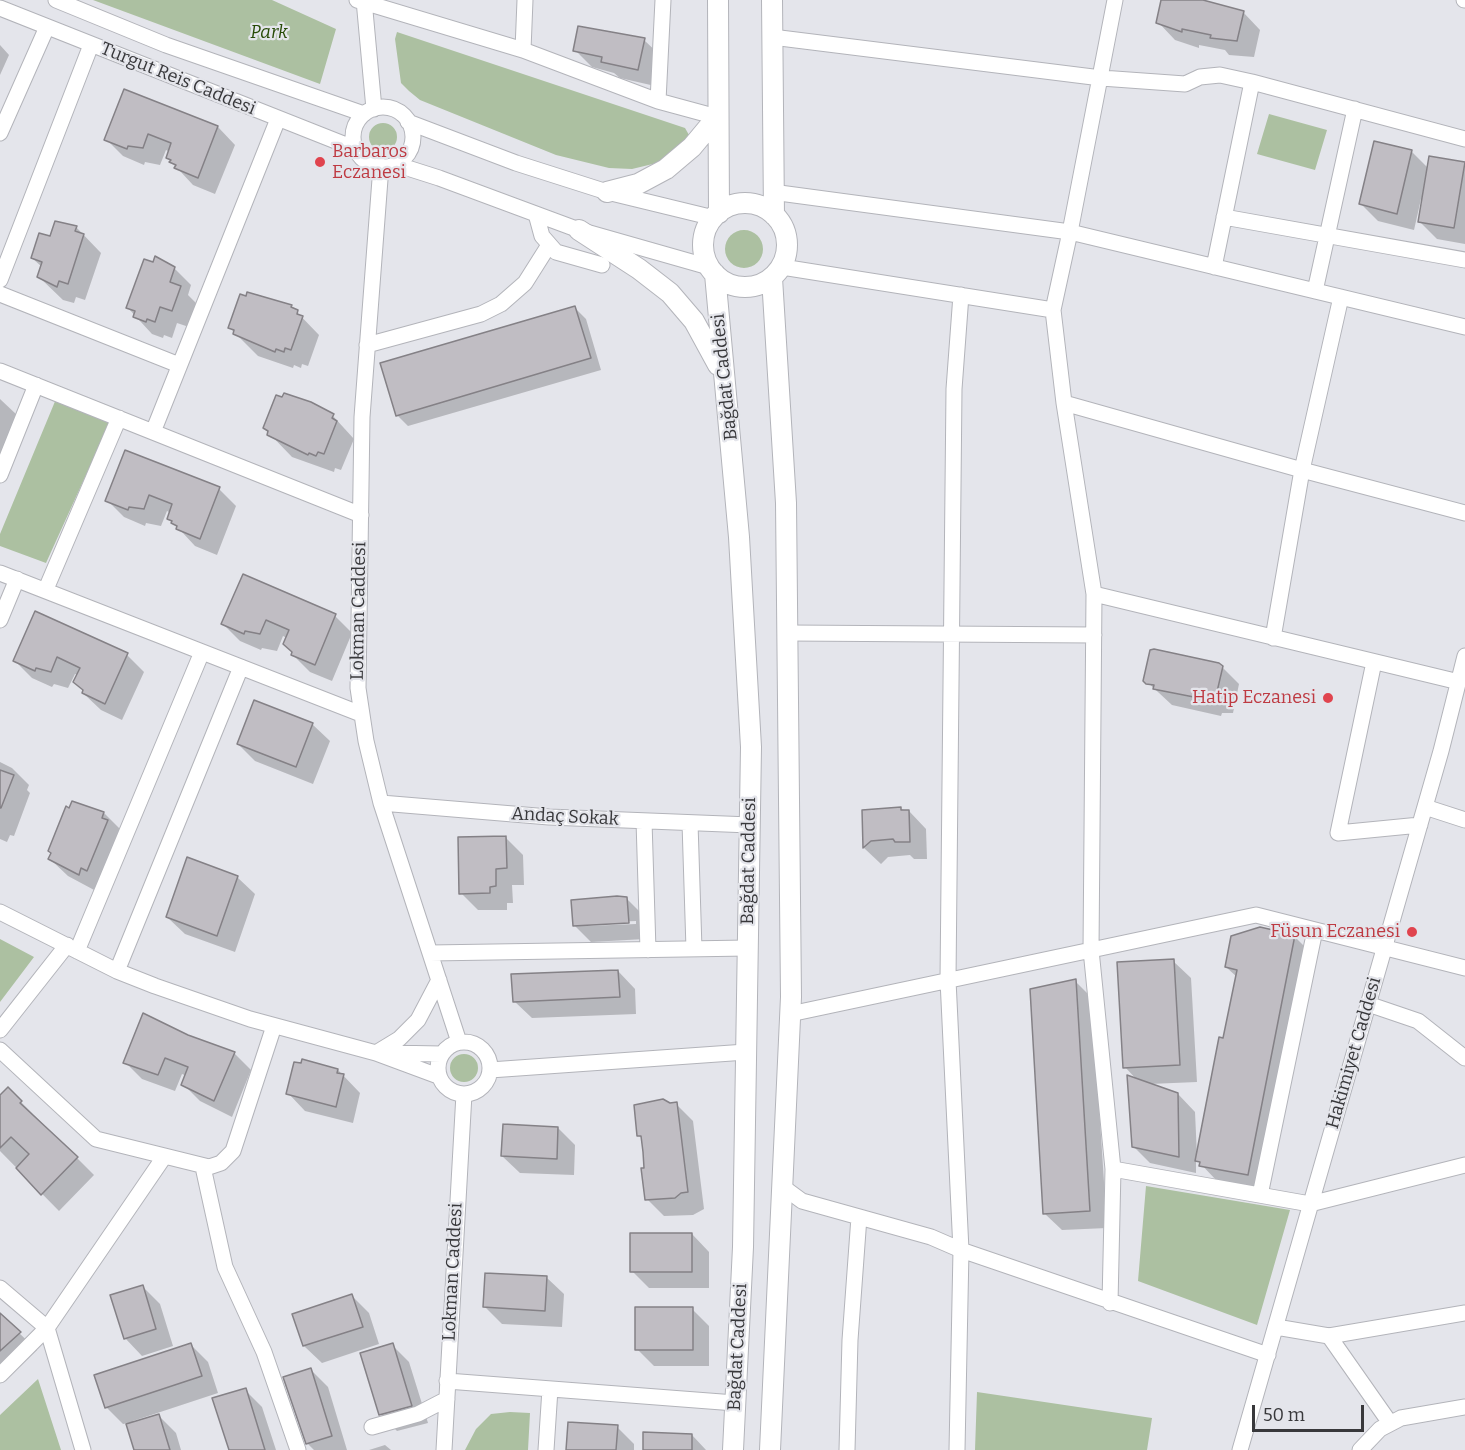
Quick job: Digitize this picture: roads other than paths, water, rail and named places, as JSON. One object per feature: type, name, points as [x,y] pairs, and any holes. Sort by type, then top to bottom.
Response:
[{"type":"main road","points":[[716,215],[718,0]]},
{"type":"main road","points":[[772,0],[774,215]]},
{"type":"main road","points":[[607,192],[638,184],[666,169],[692,147],[717,117]]},
{"type":"main road","points":[[753,204],[774,215],[783,226],[787,240],[787,254],[777,273],[763,284],[743,287],[723,281],[712,270],[704,247],[708,226],[716,215],[735,205],[753,204]]},
{"type":"main road","points":[[579,230],[639,269],[670,293],[704,336],[725,385]]},
{"type":"main road","name":"Bağdat Caddesi","points":[[712,270],[725,385],[746,642],[751,747],[743,1247],[733,1450]]},
{"type":"main road","name":"Bağdat Caddesi","points":[[770,1450],[790,1014],[786,502],[777,273]]},
{"type":"street","name":"Turgut Reis Caddesi","points":[[56,0],[166,45],[369,111]]},
{"type":"street","points":[[523,50],[525,0]]},
{"type":"street","points":[[658,101],[663,0]]},
{"type":"street","points":[[1110,1303],[1113,1168],[1091,950],[1094,594],[1064,403],[1053,310],[1115,0]]},
{"type":"street","points":[[369,111],[362,1],[523,50],[658,101],[717,117]]},
{"type":"street","name":"Turgut Reis Caddesi","points":[[0,8],[356,149]]},
{"type":"street","points":[[0,133],[47,27]]},
{"type":"street","points":[[772,37],[1101,78],[1185,84],[1200,77],[1220,75],[1465,139]]},
{"type":"street","points":[[0,280],[91,45]]},
{"type":"street","points":[[1214,267],[1252,82]]},
{"type":"street","points":[[388,165],[408,154],[412,129],[396,110],[388,108],[369,111],[355,128],[356,149],[363,159],[388,165],[579,230],[712,270]]},
{"type":"street","points":[[1315,291],[1355,110]]},
{"type":"street","points":[[153,432],[278,119]]},
{"type":"street","points":[[408,122],[516,163],[607,192],[716,215]]},
{"type":"street","name":"Lokman Caddesi","points":[[388,165],[367,345],[362,417],[357,661],[361,714],[381,803],[459,1042]]},
{"type":"street","points":[[772,192],[1070,232],[1465,327]]},
{"type":"street","points":[[536,214],[542,236],[549,245],[562,254],[602,265]]},
{"type":"street","points":[[1224,217],[1465,260]]},
{"type":"street","points":[[367,345],[481,314],[501,304],[525,283],[549,245]]},
{"type":"street","points":[[777,273],[961,295],[1053,310]]},
{"type":"street","points":[[0,294],[179,365]]},
{"type":"street","points":[[957,1450],[961,1250],[948,980],[954,389],[961,295]]},
{"type":"street","points":[[1273,638],[1302,471],[1341,297]]},
{"type":"street","points":[[0,371],[361,515]]},
{"type":"street","points":[[0,475],[36,385]]},
{"type":"street","points":[[1064,403],[1302,471],[1465,513]]},
{"type":"street","points":[[46,589],[119,418]]},
{"type":"street","points":[[0,573],[46,589],[361,714]]},
{"type":"street","points":[[0,620],[17,579]]},
{"type":"street","points":[[1094,594],[1459,682]]},
{"type":"street","points":[[788,633],[1094,635]]},
{"type":"street","points":[[0,1030],[72,948],[202,652]]},
{"type":"street","name":"Hakimiyet Caddesi","points":[[1240,1450],[1420,825],[1465,656]]},
{"type":"street","points":[[1374,662],[1338,832],[1420,825]]},
{"type":"street","points":[[117,971],[241,667]]},
{"type":"street","name":"Andaç Sokak","points":[[381,803],[549,817],[750,825]]},
{"type":"street","points":[[1425,807],[1465,820]]},
{"type":"street","points":[[644,821],[648,950]]},
{"type":"street","points":[[690,823],[694,949]]},
{"type":"street","points":[[0,912],[117,971],[202,1004],[376,1053],[438,1076]]},
{"type":"street","points":[[790,1014],[1257,915],[1465,968]]},
{"type":"street","points":[[1260,1195],[1315,930]]},
{"type":"street","points":[[430,953],[748,948]]},
{"type":"street","points":[[376,1053],[399,1039],[418,1020],[439,980]]},
{"type":"street","points":[[1368,1004],[1418,1021],[1465,1058]]},
{"type":"street","points":[[0,1050],[96,1139],[203,1167],[221,1163],[233,1151],[274,1026]]},
{"type":"street","points":[[376,1053],[441,1054],[459,1042],[467,1042],[480,1048],[489,1060],[490,1070],[482,1088],[464,1094],[447,1088],[438,1076],[437,1068],[441,1054]]},
{"type":"street","points":[[490,1070],[746,1052]]},
{"type":"street","name":"Lokman Caddesi","points":[[444,1450],[464,1094]]},
{"type":"street","points":[[0,1375],[47,1328],[164,1157]]},
{"type":"street","points":[[1113,1168],[1310,1204],[1465,1165]]},
{"type":"street","points":[[203,1167],[225,1267],[264,1352],[297,1450]]},
{"type":"street","points":[[783,1187],[802,1201],[823,1204],[859,1217],[931,1237],[961,1250],[1110,1303],[1268,1355]]},
{"type":"street","points":[[847,1450],[850,1340],[859,1217]]},
{"type":"street","points":[[0,1288],[47,1328],[83,1450]]},
{"type":"street","points":[[1276,1327],[1329,1336],[1465,1313]]},
{"type":"street","points":[[1329,1336],[1390,1423]]},
{"type":"street","points":[[447,1381],[735,1403]]},
{"type":"street","points":[[546,1450],[550,1389]]},
{"type":"street","points":[[372,1427],[418,1414],[447,1399]]},
{"type":"street","points":[[1360,1450],[1371,1437],[1390,1423],[1412,1414],[1465,1407]]},
{"type":"place","name":"Barbaros Eczanesi","points":[[320,162]]},
{"type":"place","name":"Hatip Eczanesi","points":[[1328,698]]},
{"type":"place","name":"Füsun Eczanesi","points":[[1412,932]]},
{"type":"park label","name":"Park","points":[[269,33]]}]
